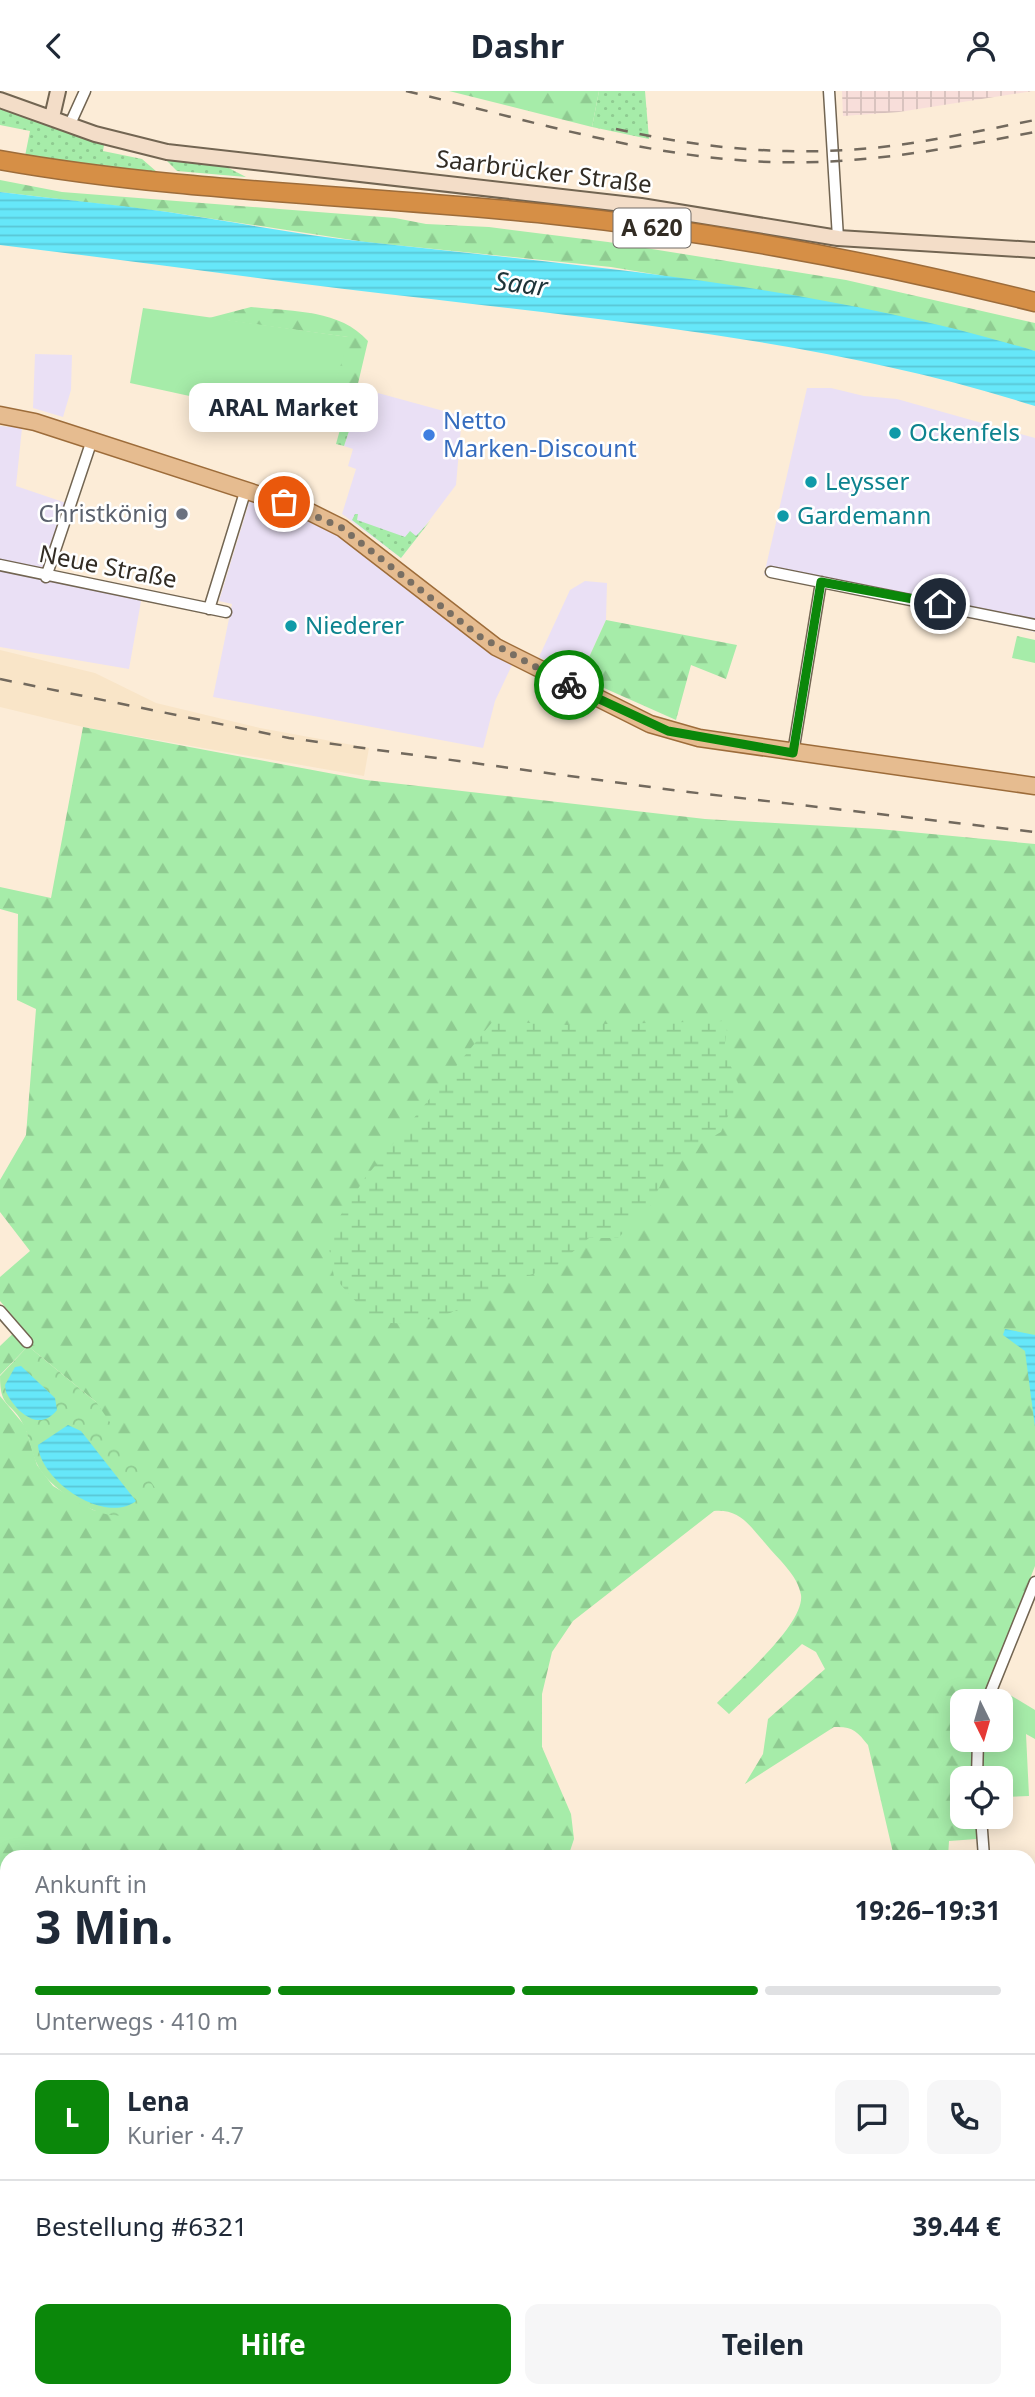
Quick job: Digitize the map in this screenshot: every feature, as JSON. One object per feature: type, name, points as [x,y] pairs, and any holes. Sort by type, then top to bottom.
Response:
[{"type":"highway","name":"A 620","points":[[0,160],[95,175],[500,209],[646,227],[824,255],[1035,302]]},
{"type":"highway","name":"A 620","points":[[0,172],[106,187],[549,226],[751,254],[913,285],[1035,314]]},
{"type":"main road","points":[[0,415],[35,422],[246,489],[330,521],[496,647],[631,716],[668,731],[793,753],[1035,786]]},
{"type":"street","points":[[52,117],[58,91]]},
{"type":"street","points":[[70,124],[85,91]]},
{"type":"street","points":[[829,91],[838,238]]},
{"type":"street","name":"Saarbrücker Straße","points":[[0,100],[123,143],[167,152],[640,206],[838,238],[955,248],[1035,250]]},
{"type":"street","points":[[46,577],[92,440]]},
{"type":"street","points":[[209,609],[246,489]]},
{"type":"street","name":"Neue Straße","points":[[0,565],[46,577],[226,612]]},
{"type":"street","points":[[771,572],[1035,625]]},
{"type":"street","points":[[793,753],[821,582]]},
{"type":"street","points":[[0,1311],[27,1342]]},
{"type":"street","points":[[992,1689],[1035,1582]]},
{"type":"street","points":[[982,1829],[983,1850]]},
{"type":"shaded area","points":[[842,91],[1033,91],[899,112],[843,116]]},
{"type":"shaded area","points":[[35,354],[72,355],[71,390],[63,417],[33,408]]},
{"type":"shaded area","points":[[807,388],[831,388],[864,396],[897,399],[1035,438],[1035,632],[764,575]]},
{"type":"shaded area","points":[[378,393],[462,416],[456,485],[401,558],[342,514],[356,469],[348,466],[353,449],[344,446],[352,421],[367,425]]},
{"type":"shaded area","points":[[0,426],[22,428],[16,486],[75,506],[53,572],[143,590],[129,669],[0,647]]},
{"type":"shaded area","points":[[251,496],[324,524],[513,663],[495,701],[483,748],[213,697],[232,604],[219,601]]},
{"type":"shaded area","points":[[585,581],[607,583],[606,620],[580,677],[539,657],[570,590]]},
{"type":"shaded area","points":[[0,650],[95,673],[156,703],[260,728],[369,748],[364,776],[83,727],[0,707]]},
{"type":"green space","points":[[449,91],[599,91],[592,127]]},
{"type":"green space","points":[[599,91],[645,91],[649,139],[592,127]]},
{"type":"green space","points":[[0,109],[104,145],[103,151],[142,159],[157,172],[25,156],[30,131],[0,125]]},
{"type":"green space","points":[[161,155],[219,163],[246,177],[177,171]]},
{"type":"green space","points":[[0,180],[62,192],[395,218],[426,224],[489,227],[608,242],[846,280],[1035,323],[1035,351],[873,311],[611,267],[365,242],[168,212],[0,192]]},
{"type":"green space","points":[[251,307],[329,317],[356,331],[368,341],[356,392],[346,408],[329,403],[348,337],[209,318]]},
{"type":"green space","points":[[143,308],[349,337],[323,425],[130,383]]},
{"type":"green space","points":[[356,392],[376,398],[367,426],[352,422],[344,446],[336,444],[346,408]]},
{"type":"green space","points":[[355,514],[358,514],[357,520],[405,537],[410,531],[416,536],[430,521],[401,558],[352,520]]},
{"type":"green space","points":[[606,620],[737,645],[726,679],[691,665],[676,720],[586,680],[580,677]]},
{"type":"green space","points":[[1017,636],[1035,640],[1035,663],[1012,658]]},
{"type":"green space","points":[[83,727],[366,780],[705,819],[879,829],[1035,844],[1035,1566],[987,1689],[950,1689],[950,1752],[972,1752],[972,1766],[950,1766],[950,1829],[976,1829],[977,1839],[949,1841],[948,1850],[892,1850],[868,1745],[857,1733],[845,1727],[834,1727],[745,1784],[763,1754],[768,1719],[825,1669],[816,1652],[802,1644],[729,1714],[717,1703],[781,1636],[799,1607],[801,1595],[791,1574],[749,1524],[731,1513],[714,1511],[573,1621],[552,1652],[542,1694],[542,1747],[571,1814],[574,1839],[570,1850],[0,1850],[0,1396],[25,1426],[37,1465],[53,1486],[93,1510],[121,1515],[96,1402],[28,1346],[0,1375],[0,1346],[21,1326],[0,1301],[0,1277],[30,1251],[0,1212],[0,1180],[26,1135],[36,1009],[17,1000],[18,914],[0,909],[0,887],[51,898]]},
{"type":"green space","points":[[493,1021],[568,1025],[728,1021],[724,1050],[740,1088],[721,1132],[673,1160],[650,1206],[618,1238],[589,1238],[555,1267],[505,1283],[494,1294],[443,1316],[409,1324],[374,1322],[334,1277],[327,1236],[365,1178]]},
{"type":"green space","points":[[28,1346],[96,1402],[160,1495],[128,1514],[104,1514],[64,1494],[44,1475],[38,1466],[24,1426],[4,1400],[1,1387],[0,1376]]},
{"type":"green space","points":[[1013,1697],[1035,1710],[1035,1739],[1026,1734],[1029,1796],[1013,1797],[1013,1766],[982,1766],[982,1752],[1013,1752]]},
{"type":"water","name":"Saar","points":[[0,192],[168,212],[342,239],[704,281],[871,310],[953,328],[1035,351],[1035,406],[886,367],[736,338],[0,245]]},
{"type":"water","points":[[1005,1329],[1035,1335],[1035,1427],[1025,1351],[1003,1335]]},
{"type":"water","points":[[21,1366],[55,1398],[57,1410],[50,1417],[36,1420],[28,1417],[6,1392],[5,1385],[15,1367]]},
{"type":"water","points":[[68,1425],[81,1431],[136,1501],[123,1507],[92,1503],[62,1485],[50,1472],[38,1445]]},
{"type":"railway","points":[[406,91],[633,145],[725,159],[771,162],[871,158],[937,150],[1035,132]]},
{"type":"railway","points":[[616,129],[715,146],[815,151],[901,145],[1035,120]]},
{"type":"railway","points":[[0,679],[289,738],[680,791],[1035,832]]},
{"type":"way so far","points":[[284,502],[306,509],[342,528],[479,636],[509,655],[569,685]]},
{"type":"place","name":"Ockenfels","points":[[895,433]]},
{"type":"place","name":"Netto Marken-Discount","points":[[429,435]]},
{"type":"place","name":"Leysser","points":[[811,482]]},
{"type":"place","name":"ARAL Market","points":[[284,502]]},
{"type":"place","name":"Christkönig","points":[[182,514]]},
{"type":"place","name":"Gardemann","points":[[783,516]]},
{"type":"place","name":"Niederer","points":[[291,626]]},
{"type":"route","points":[[569,685],[668,731],[793,753],[821,582],[940,604]]}]
